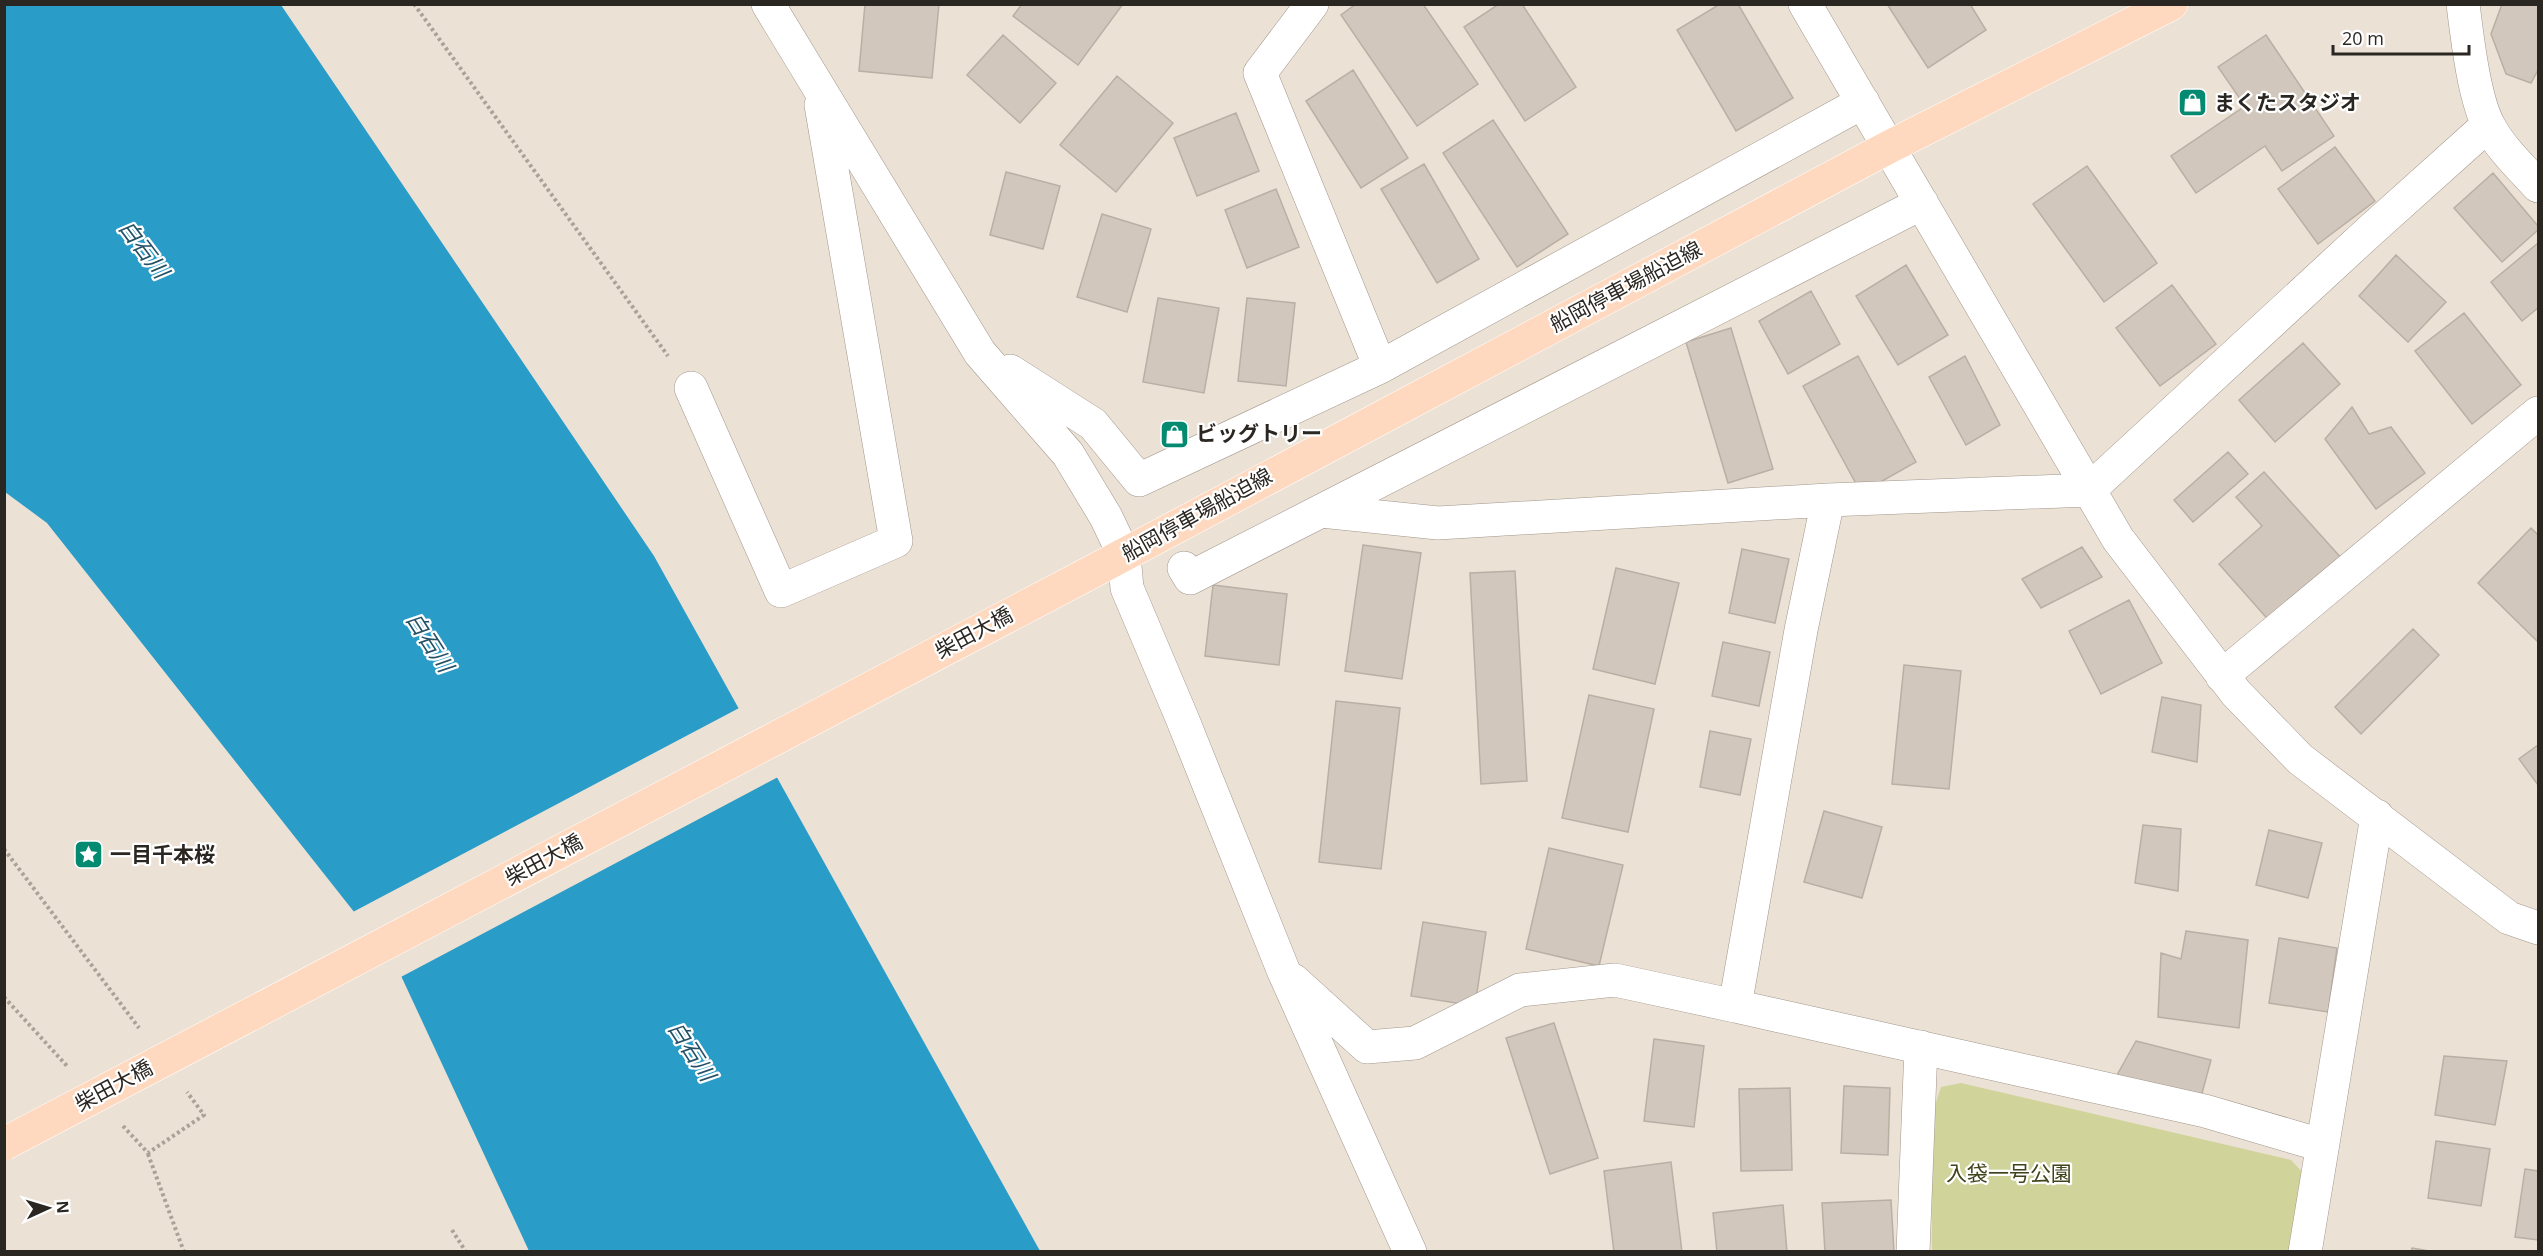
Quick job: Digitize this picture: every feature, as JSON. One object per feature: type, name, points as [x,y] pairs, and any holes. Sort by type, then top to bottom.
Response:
[{"type":"main road","name":"船岡停車場船迫線","points":[[1084,576],[1318,449],[1889,147],[2171,4]]},
{"type":"main road","name":"柴田大橋","points":[[4,1144],[1084,576]]},
{"type":"street","points":[[768,4],[981,353],[1068,454],[1106,517],[1124,555],[1127,588],[1284,972],[1410,1251]]},
{"type":"street","points":[[1312,4],[1260,73],[1380,367]]},
{"type":"street","points":[[1805,4],[2118,539],[2222,676],[2300,759],[2509,918],[2538,928]]},
{"type":"street","points":[[2463,4],[2468,46],[2488,125],[2511,158],[2538,186]]},
{"type":"street","points":[[691,388],[782,591],[896,541],[818,89]]},
{"type":"street","points":[[981,353],[1093,424],[1139,480],[1380,367],[1863,102]]},
{"type":"street","points":[[1321,511],[1438,523],[1828,500],[2089,490],[2488,125]]},
{"type":"street","points":[[1184,567],[1190,578],[1922,203]]},
{"type":"street","points":[[2222,676],[2538,413]]},
{"type":"street","points":[[1735,1006],[1801,630],[1828,500]]},
{"type":"street","points":[[2305,1251],[2377,816]]},
{"type":"street","points":[[1284,972],[1367,1047],[1416,1043],[1520,990],[1615,980],[2205,1111],[2321,1145]]},
{"type":"street","points":[[1913,1251],[1921,1047]]},
{"type":"path","points":[[414,4],[691,388]]},
{"type":"path","points":[[4,849],[140,1029]]},
{"type":"path","points":[[183,1086],[204,1115]]},
{"type":"path","points":[[148,1153],[184,1251]]},
{"type":"path","points":[[452,1230],[466,1251]]},
{"type":"green space","name":"入袋一号公園","points":[[1961,1083],[2291,1160],[2305,1175],[2294,1251],[1932,1251],[1931,1117],[1941,1087]]},
{"type":"water","name":"白石川","points":[[5,5],[281,5],[654,556],[1040,1251],[529,1251],[396,965],[47,523],[5,492]]},
{"type":"pier","points":[[741,707],[780,776],[399,978],[393,966],[351,913]]},
{"type":"building","points":[[865,4],[939,4],[932,78],[859,71]]},
{"type":"building","points":[[1022,4],[1123,4],[1078,65],[1013,16]]},
{"type":"building","points":[[1356,4],[1423,4],[1478,84],[1417,126],[1341,15]]},
{"type":"building","points":[[1499,4],[1522,4],[1576,87],[1525,121],[1464,27]]},
{"type":"building","points":[[1720,4],[1738,4],[1793,98],[1736,131],[1677,30]]},
{"type":"building","points":[[1887,4],[1970,4],[1986,30],[1928,68]]},
{"type":"building","points":[[2502,4],[2538,4],[2538,70],[2531,83],[2506,74],[2491,34]]},
{"type":"building","points":[[1003,35],[1056,83],[1020,123],[967,75]]},
{"type":"building","points":[[2266,35],[2334,136],[2282,171],[2265,146],[2196,193],[2171,156],[2245,106],[2218,67]]},
{"type":"building","points":[[1353,70],[1408,158],[1361,188],[1306,101]]},
{"type":"building","points":[[1117,76],[1173,123],[1116,192],[1060,145]]},
{"type":"building","points":[[1236,113],[1259,171],[1197,196],[1174,138]]},
{"type":"building","points":[[1493,120],[1568,234],[1517,267],[1443,153]]},
{"type":"building","points":[[2335,147],[2375,201],[2318,244],[2278,189]]},
{"type":"building","points":[[1424,164],[1479,259],[1437,283],[1381,189]]},
{"type":"building","points":[[2087,166],[2157,263],[2104,302],[2033,204]]},
{"type":"building","points":[[1006,172],[1060,186],[1043,249],[990,235]]},
{"type":"building","points":[[2493,173],[2538,226],[2538,230],[2502,262],[2454,208]]},
{"type":"building","points":[[1276,189],[1299,247],[1247,268],[1225,210]]},
{"type":"building","points":[[1102,214],[1151,229],[1127,312],[1077,297]]},
{"type":"building","points":[[2538,243],[2538,308],[2522,321],[2491,282]]},
{"type":"building","points":[[2396,255],[2446,302],[2408,342],[2359,296]]},
{"type":"building","points":[[1906,265],[1948,335],[1898,365],[1856,296]]},
{"type":"building","points":[[2172,285],[2216,344],[2160,386],[2116,328]]},
{"type":"building","points":[[1811,291],[1840,344],[1788,374],[1759,321]]},
{"type":"building","points":[[1158,298],[1219,308],[1204,393],[1143,382]]},
{"type":"building","points":[[1247,298],[1295,303],[1286,386],[1238,381]]},
{"type":"building","points":[[2464,313],[2521,385],[2472,424],[2415,351]]},
{"type":"building","points":[[1731,328],[1773,469],[1728,483],[1686,342]]},
{"type":"building","points":[[2303,343],[2340,384],[2275,442],[2239,400]]},
{"type":"building","points":[[1858,356],[1916,462],[1861,493],[1803,386]]},
{"type":"building","points":[[1965,356],[2000,425],[1966,445],[1929,377]]},
{"type":"building","points":[[2352,407],[2369,434],[2391,427],[2425,473],[2376,509],[2325,439]]},
{"type":"building","points":[[2228,452],[2248,474],[2193,522],[2174,500]]},
{"type":"building","points":[[2264,472],[2343,560],[2272,624],[2219,564],[2262,526],[2236,497]]},
{"type":"building","points":[[2531,528],[2538,535],[2538,642],[2478,583]]},
{"type":"building","points":[[1363,545],[1421,553],[1402,679],[1345,671]]},
{"type":"building","points":[[2082,547],[2102,577],[2041,608],[2022,579]]},
{"type":"building","points":[[1742,549],[1789,559],[1775,623],[1729,613]]},
{"type":"building","points":[[1616,568],[1679,583],[1655,684],[1593,669]]},
{"type":"building","points":[[1515,571],[1527,781],[1481,784],[1470,573]]},
{"type":"building","points":[[1213,585],[1287,594],[1279,665],[1205,656]]},
{"type":"building","points":[[2129,600],[2162,663],[2101,694],[2069,631]]},
{"type":"building","points":[[2413,629],[2439,655],[2361,734],[2335,707]]},
{"type":"building","points":[[1723,642],[1770,652],[1759,706],[1712,696]]},
{"type":"building","points":[[1904,665],[1961,671],[1949,789],[1892,784]]},
{"type":"building","points":[[1589,695],[1654,709],[1628,832],[1562,818]]},
{"type":"building","points":[[2162,697],[2201,705],[2197,762],[2152,752]]},
{"type":"building","points":[[1336,701],[1400,708],[1381,869],[1319,862]]},
{"type":"building","points":[[1710,731],[1751,739],[1740,795],[1700,787]]},
{"type":"building","points":[[2538,745],[2538,785],[2519,759]]},
{"type":"building","points":[[1824,811],[1882,827],[1862,898],[1804,882]]},
{"type":"building","points":[[2143,825],[2181,829],[2178,891],[2135,883]]},
{"type":"building","points":[[2269,830],[2322,843],[2308,898],[2256,885]]},
{"type":"building","points":[[1549,848],[1623,865],[1599,966],[1526,949]]},
{"type":"building","points":[[1423,922],[1486,932],[1475,1006],[1411,996]]},
{"type":"building","points":[[2186,931],[2248,940],[2239,1028],[2158,1017],[2161,953],[2181,959]]},
{"type":"building","points":[[2279,938],[2337,948],[2328,1012],[2269,1003]]},
{"type":"building","points":[[1554,1023],[1598,1158],[1550,1174],[1506,1038]]},
{"type":"building","points":[[1654,1039],[1704,1046],[1694,1127],[1644,1121]]},
{"type":"building","points":[[2136,1041],[2211,1060],[2201,1097],[2117,1075]]},
{"type":"building","points":[[2444,1056],[2507,1061],[2495,1125],[2435,1115]]},
{"type":"building","points":[[1844,1086],[1890,1088],[1888,1155],[1841,1153]]},
{"type":"building","points":[[1790,1088],[1792,1170],[1741,1171],[1739,1089]]},
{"type":"building","points":[[2436,1141],[2490,1149],[2481,1206],[2428,1198]]},
{"type":"building","points":[[1671,1162],[1682,1252],[1614,1252],[1604,1171]]},
{"type":"building","points":[[2525,1169],[2538,1171],[2538,1240],[2515,1237]]},
{"type":"building","points":[[1891,1200],[1894,1252],[1825,1252],[1822,1203]]},
{"type":"building","points":[[1783,1205],[1787,1252],[1717,1252],[1713,1213]]},
{"type":"building","points":[[2412,1248],[2435,1252],[2411,1252]]},
{"type":"place","name":"まくたスタジオ","points":[[2193,103]]},
{"type":"place","name":"ビッグトリー","points":[[1175,434]]},
{"type":"place","name":"一目千本桜","points":[[89,855]]}]
